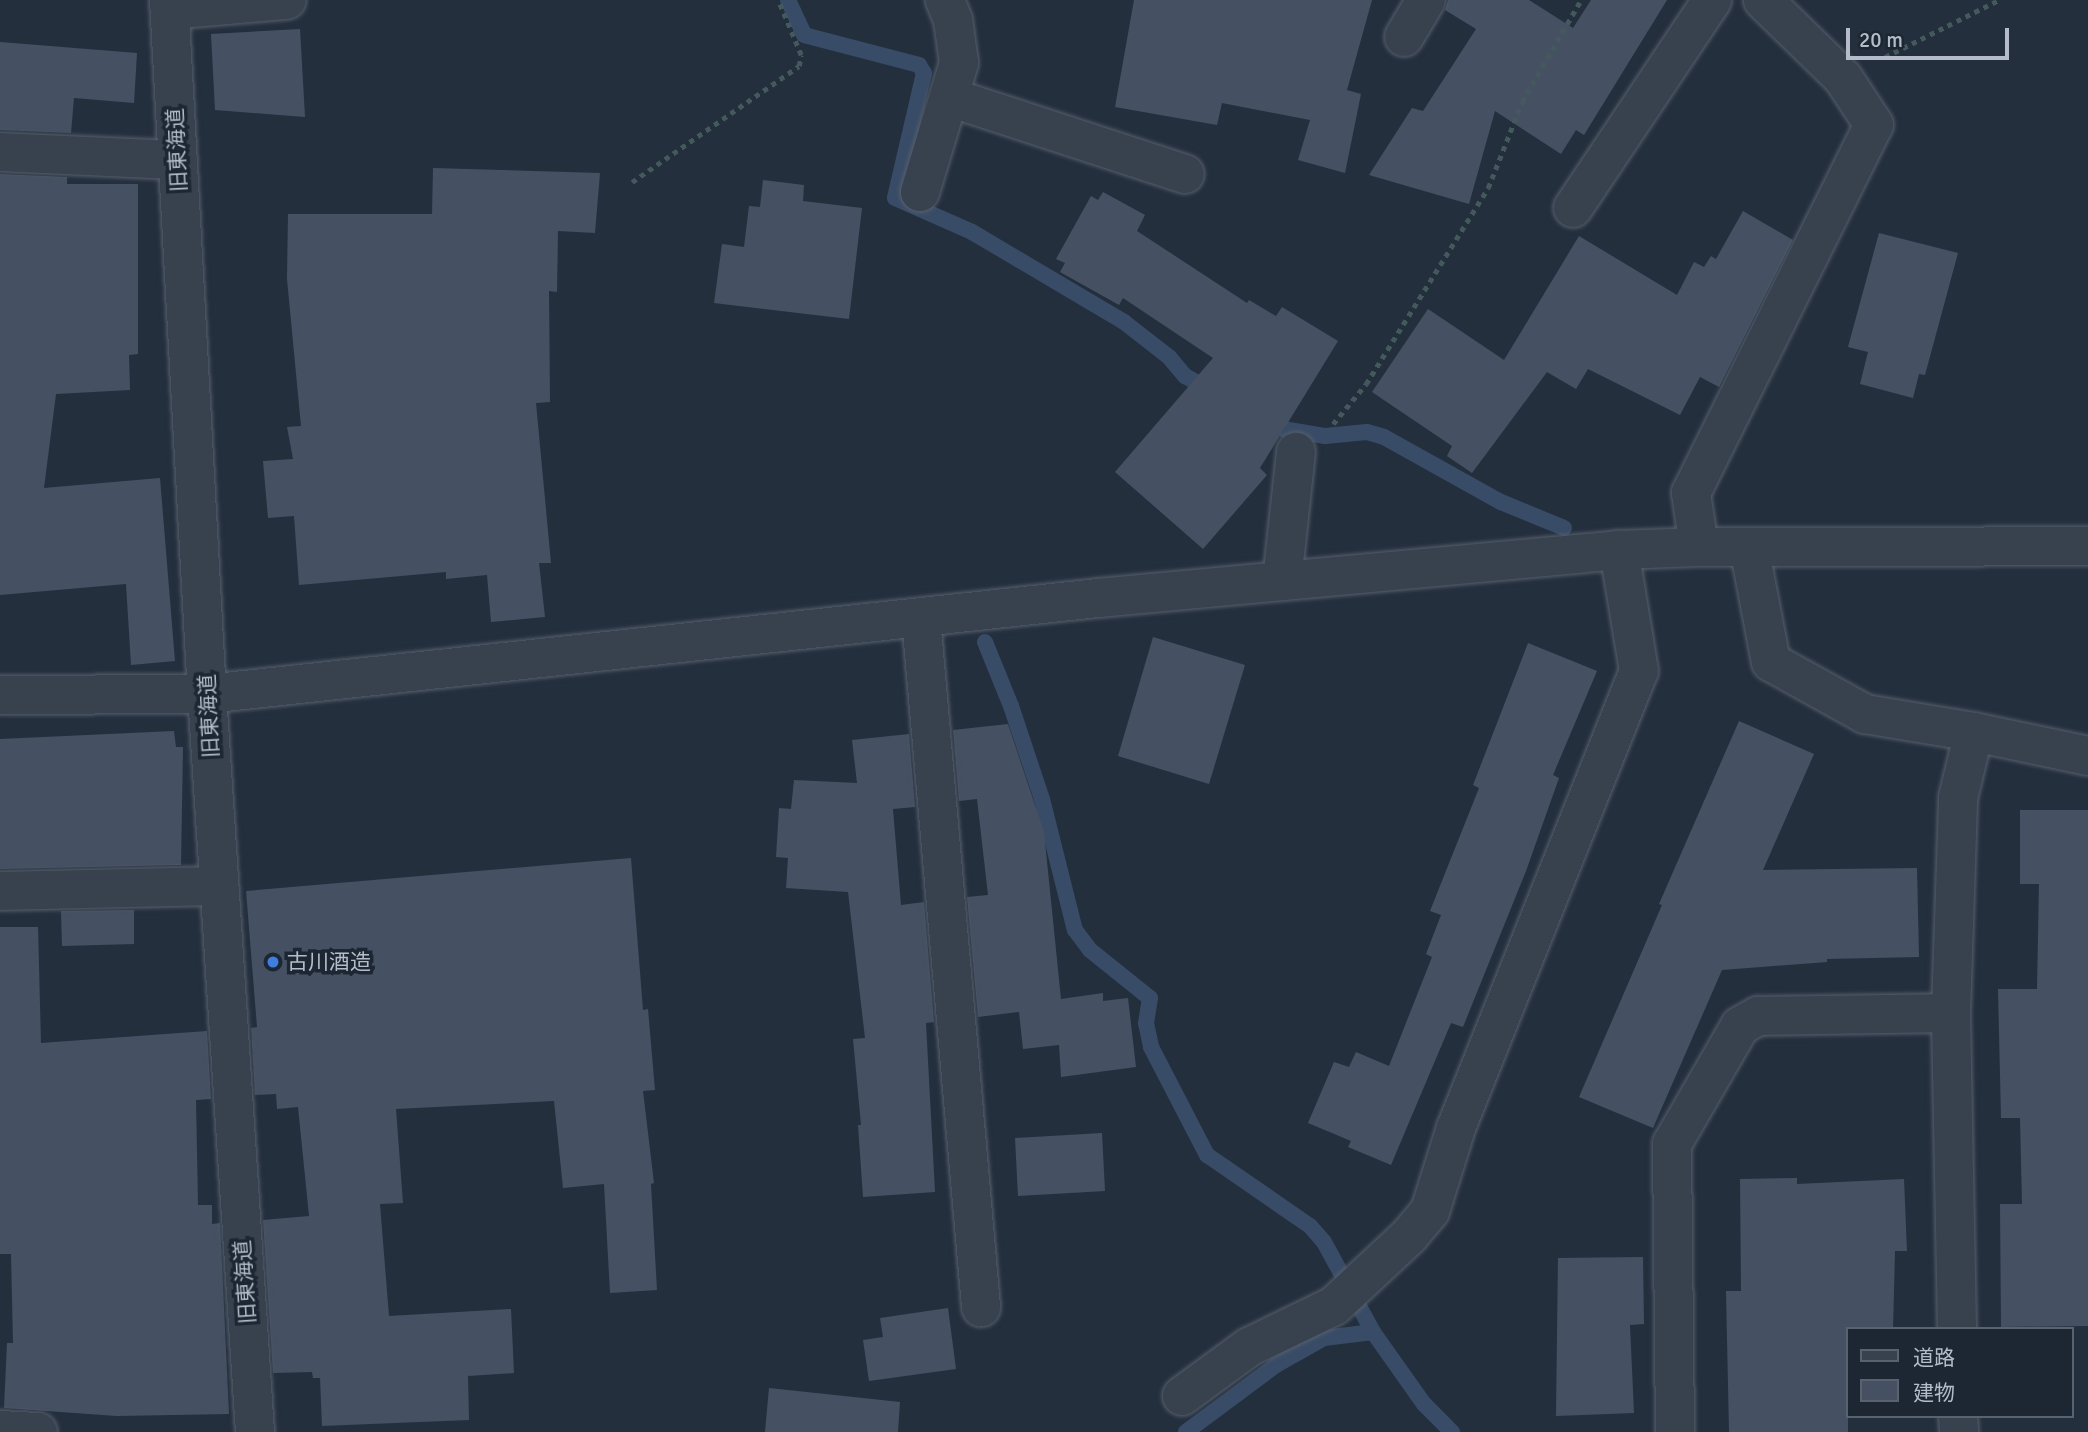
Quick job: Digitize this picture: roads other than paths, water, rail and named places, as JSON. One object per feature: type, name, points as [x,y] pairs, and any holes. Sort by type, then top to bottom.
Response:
[{"type":"street","points":[[170,5],[288,0]]},
{"type":"street","points":[[920,192],[959,63],[954,20],[945,0]]},
{"type":"street","points":[[1404,37],[1426,0]]},
{"type":"street","points":[[1573,208],[1712,0]]},
{"type":"street","points":[[1699,547],[1691,493],[1874,125],[1843,78],[1763,0]]},
{"type":"street","name":"旧東海道","points":[[170,5],[207,694],[255,1432]]},
{"type":"street","points":[[949,97],[1185,174]]},
{"type":"street","points":[[0,152],[178,160]]},
{"type":"street","points":[[1282,581],[1296,452]]},
{"type":"street","points":[[0,695],[207,694],[1282,581],[1619,550],[1699,547],[2088,546]]},
{"type":"street","points":[[1749,547],[1771,662],[1865,714],[1974,732],[2088,756]]},
{"type":"street","points":[[1182,1396],[1249,1347],[1334,1306],[1409,1236],[1430,1212],[1456,1128],[1639,671],[1619,550]]},
{"type":"street","points":[[920,618],[981,1307]]},
{"type":"street","points":[[1957,1327],[1951,1013],[1958,798],[1974,732]]},
{"type":"street","points":[[0,891],[219,886]]},
{"type":"street","points":[[1675,1432],[1672,1144],[1740,1026],[1758,1016],[1951,1013]]},
{"type":"street","points":[[0,1430],[38,1432]]},
{"type":"waterway","points":[[788,0],[804,35],[919,65],[924,73],[895,198],[972,232],[1124,322],[1169,357],[1185,376],[1212,391]]},
{"type":"waterway","points":[[1266,420],[1283,429],[1325,436],[1367,432],[1384,437],[1501,502],[1564,528]]},
{"type":"waterway","points":[[985,642],[1011,706],[1042,799],[1075,930],[1090,950],[1150,998],[1146,1023],[1151,1047],[1207,1155],[1310,1226],[1324,1242],[1373,1332],[1424,1404],[1452,1432]]},
{"type":"waterway","points":[[1186,1432],[1276,1365],[1324,1338],[1373,1332]]},
{"type":"place","name":"古川酒造","points":[[273,962]]}]
